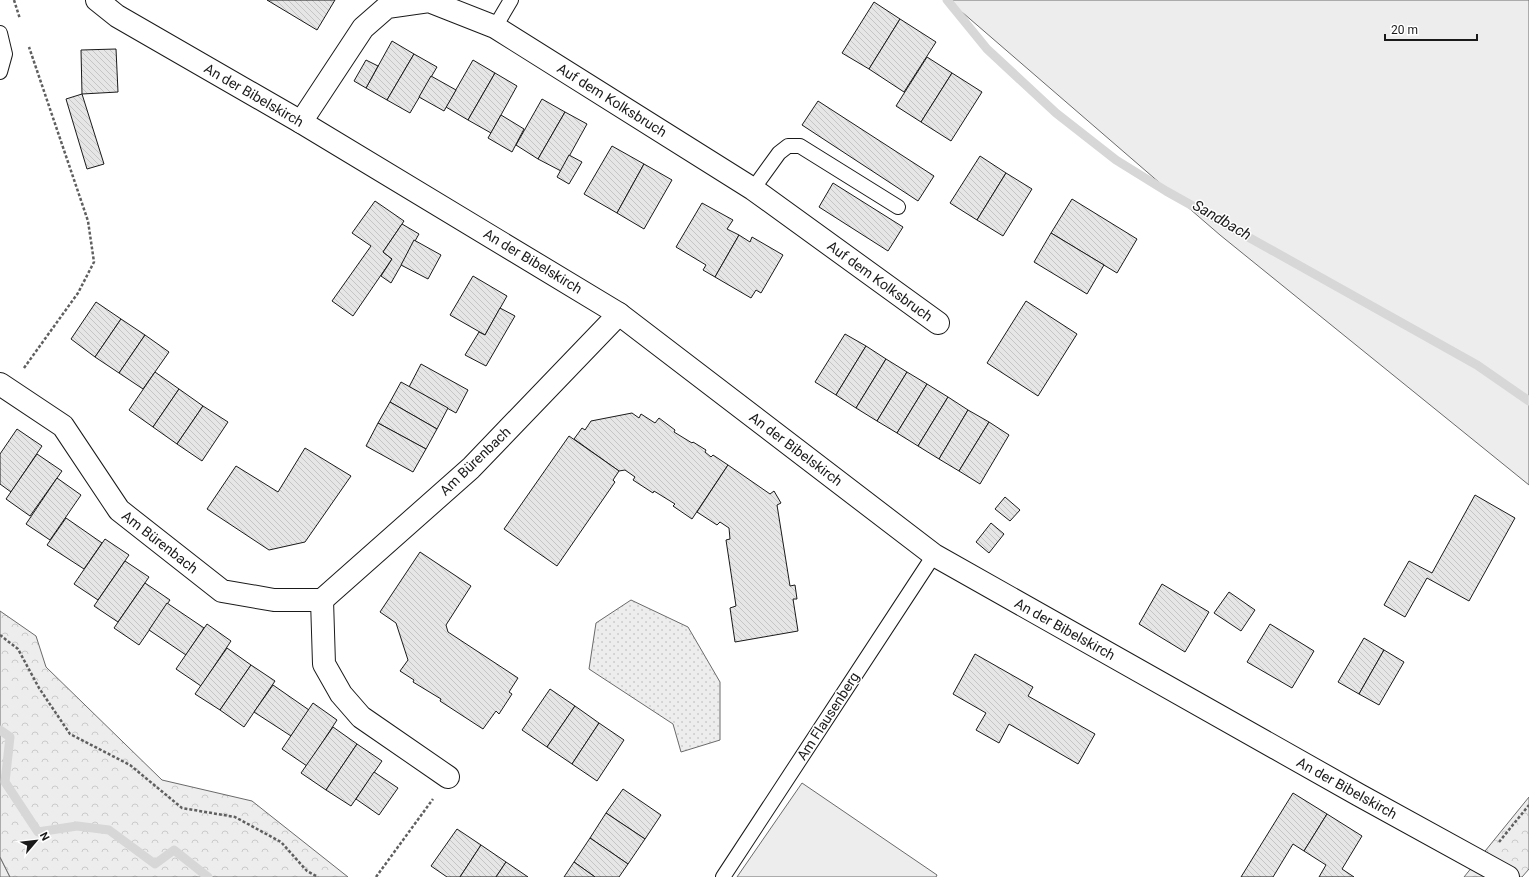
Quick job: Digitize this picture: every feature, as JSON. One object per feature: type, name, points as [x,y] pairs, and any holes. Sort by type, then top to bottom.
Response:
[{"type":"street","name":"An der Bibelskirch","points":[[97,0],[117,16],[301,122],[619,314],[934,555],[1359,795],[1508,877]]},
{"type":"street","name":"Auf dem Kolksbruch","points":[[301,122],[363,28],[387,8],[429,1],[495,26],[753,189],[938,323]]},
{"type":"street","name":"Am Bürenbach","points":[[4,387],[64,426],[119,510],[222,591],[274,600],[322,600],[471,468],[619,314]]},
{"type":"street","points":[[322,600],[324,664],[341,694],[361,718],[448,778]]},
{"type":"lane","points":[[495,26],[511,0]]},
{"type":"lane","points":[[0,33],[4,54],[0,72]]},
{"type":"lane","points":[[753,189],[779,153],[788,146],[800,146],[898,207]]},
{"type":"lane","name":"Am Flausenberg","points":[[723,877],[934,555]]},
{"type":"path","points":[[4,387],[78,293],[94,262],[88,221],[27,41]]},
{"type":"path","points":[[0,635],[18,649],[39,688],[70,734],[130,765],[182,808],[235,817],[281,842],[306,871],[318,877]]},
{"type":"path","points":[[376,877],[448,778]]},
{"type":"path","points":[[1482,862],[1529,805]]},
{"type":"shaded area","points":[[948,0],[1529,0],[1529,485],[1220,235]]},
{"type":"shaded area","points":[[802,783],[937,875],[936,877],[737,877]]},
{"type":"shaded area","points":[[0,857],[10,877],[0,877]]},
{"type":"green space","points":[[631,600],[688,627],[720,682],[720,740],[681,752],[673,724],[589,669],[596,623]]},
{"type":"green space","points":[[0,611],[36,636],[46,667],[162,780],[252,801],[348,877],[10,877],[0,857]]},
{"type":"green space","points":[[1529,797],[1529,869],[1522,877],[1464,877]]},
{"type":"building","points":[[267,0],[335,0],[317,30]]},
{"type":"building","points":[[874,2],[900,19],[869,69],[842,53]]},
{"type":"building","points":[[900,19],[936,42],[904,92],[869,69]]},
{"type":"building","points":[[392,41],[414,54],[387,100],[366,88]]},
{"type":"building","points":[[116,49],[118,92],[82,94],[81,50]]},
{"type":"building","points":[[414,54],[437,67],[410,113],[387,100]]},
{"type":"building","points":[[927,57],[952,73],[921,122],[896,106]]},
{"type":"building","points":[[366,60],[378,66],[366,88],[354,81]]},
{"type":"building","points":[[473,60],[495,73],[468,120],[446,107]]},
{"type":"building","points":[[495,73],[517,86],[491,133],[468,120]]},
{"type":"building","points":[[952,73],[982,92],[951,141],[921,122]]},
{"type":"building","points":[[431,76],[456,90],[444,111],[419,97]]},
{"type":"building","points":[[82,94],[104,164],[87,169],[66,99]]},
{"type":"building","points":[[542,99],[565,112],[538,159],[516,145]]},
{"type":"building","points":[[818,101],[934,176],[918,201],[802,125]]},
{"type":"building","points":[[565,112],[587,124],[561,171],[538,159]]},
{"type":"building","points":[[501,115],[524,129],[512,152],[488,138]]},
{"type":"building","points":[[612,146],[644,164],[617,213],[584,194]]},
{"type":"building","points":[[569,155],[582,162],[569,184],[557,177]]},
{"type":"building","points":[[980,156],[1006,173],[977,220],[950,203]]},
{"type":"building","points":[[644,164],[672,180],[644,229],[617,213]]},
{"type":"building","points":[[1006,173],[1032,189],[1003,236],[977,220]]},
{"type":"building","points":[[833,183],[903,227],[888,251],[819,207]]},
{"type":"building","points":[[1072,199],[1137,239],[1117,273],[1051,233]]},
{"type":"building","points":[[375,201],[404,221],[383,252],[392,259],[353,316],[332,301],[371,246],[352,233]]},
{"type":"building","points":[[702,203],[733,220],[727,229],[739,235],[715,277],[703,270],[706,265],[676,247]]},
{"type":"building","points":[[402,224],[419,234],[391,283],[381,276],[392,259],[383,252]]},
{"type":"building","points":[[1051,233],[1104,265],[1087,294],[1034,262]]},
{"type":"building","points":[[739,235],[750,242],[752,237],[783,255],[761,293],[756,290],[751,298],[715,277]]},
{"type":"building","points":[[414,240],[441,255],[428,279],[401,265]]},
{"type":"building","points":[[473,276],[507,296],[485,335],[450,315]]},
{"type":"building","points":[[1026,301],[1077,334],[1038,396],[987,363]]},
{"type":"building","points":[[96,302],[121,319],[95,357],[71,339]]},
{"type":"building","points":[[500,308],[515,316],[486,366],[465,355],[479,332],[485,335]]},
{"type":"building","points":[[121,319],[145,335],[119,373],[95,357]]},
{"type":"building","points":[[845,334],[866,346],[836,395],[815,382]]},
{"type":"building","points":[[145,335],[169,352],[143,389],[119,373]]},
{"type":"building","points":[[866,346],[886,359],[856,408],[836,395]]},
{"type":"building","points":[[886,359],[907,372],[877,421],[856,408]]},
{"type":"building","points":[[421,364],[468,390],[456,413],[409,387]]},
{"type":"building","points":[[155,372],[179,389],[153,427],[129,410]]},
{"type":"building","points":[[907,372],[927,384],[897,433],[877,421]]},
{"type":"building","points":[[401,382],[448,408],[437,429],[390,402]]},
{"type":"building","points":[[927,384],[948,397],[918,446],[897,433]]},
{"type":"building","points":[[179,389],[203,406],[177,444],[153,427]]},
{"type":"building","points":[[948,397],[968,410],[939,459],[918,446]]},
{"type":"building","points":[[390,402],[437,429],[426,449],[378,423]]},
{"type":"building","points":[[203,406],[228,422],[202,461],[177,444]]},
{"type":"building","points":[[968,410],[989,422],[959,471],[939,459]]},
{"type":"building","points":[[632,413],[639,418],[641,414],[655,423],[659,418],[675,430],[674,432],[706,450],[705,452],[711,457],[713,455],[728,465],[692,519],[673,506],[675,504],[654,491],[653,493],[633,480],[635,477],[625,470],[619,471],[574,439],[582,428],[585,430],[591,421]]},
{"type":"building","points":[[989,422],[1009,435],[980,484],[959,471]]},
{"type":"building","points":[[378,423],[426,449],[413,472],[366,446]]},
{"type":"building","points":[[17,429],[42,446],[11,492],[0,484],[0,454]]},
{"type":"building","points":[[569,436],[619,471],[613,480],[615,482],[557,566],[504,529]]},
{"type":"building","points":[[305,448],[351,476],[305,542],[269,550],[207,509],[236,466],[278,492]]},
{"type":"building","points":[[37,454],[62,471],[30,516],[6,499]]},
{"type":"building","points":[[728,465],[770,494],[774,491],[781,503],[777,505],[790,586],[795,585],[797,599],[793,599],[798,631],[735,642],[730,608],[736,606],[726,540],[730,539],[729,528],[720,522],[717,525],[697,512]]},
{"type":"building","points":[[57,478],[81,495],[50,540],[26,524]]},
{"type":"building","points":[[1475,495],[1515,518],[1469,601],[1427,578],[1405,617],[1384,605],[1409,561],[1432,573]]},
{"type":"building","points":[[1005,497],[1020,510],[1010,521],[995,509]]},
{"type":"building","points":[[66,518],[102,543],[84,569],[47,545]]},
{"type":"building","points":[[991,523],[1004,534],[989,553],[976,542]]},
{"type":"building","points":[[105,539],[129,555],[98,600],[74,584]]},
{"type":"building","points":[[420,552],[471,586],[446,625],[448,632],[518,678],[509,692],[512,694],[499,714],[496,711],[483,729],[440,701],[441,699],[413,682],[414,680],[400,671],[408,660],[396,623],[380,612]]},
{"type":"building","points":[[125,561],[149,577],[118,622],[94,606]]},
{"type":"building","points":[[145,583],[170,600],[139,645],[114,628]]},
{"type":"building","points":[[1162,584],[1209,612],[1185,652],[1139,624]]},
{"type":"building","points":[[1229,592],[1255,610],[1241,631],[1214,613]]},
{"type":"building","points":[[167,603],[204,628],[186,655],[149,630]]},
{"type":"building","points":[[207,624],[231,641],[201,686],[176,669]]},
{"type":"building","points":[[1270,624],[1314,651],[1292,688],[1247,662]]},
{"type":"building","points":[[1364,638],[1384,650],[1359,694],[1338,682]]},
{"type":"building","points":[[227,648],[251,665],[220,710],[195,694]]},
{"type":"building","points":[[1384,650],[1404,662],[1379,705],[1359,694]]},
{"type":"building","points":[[975,654],[1033,687],[1028,696],[1095,734],[1078,764],[1009,724],[999,743],[976,730],[986,713],[953,694]]},
{"type":"building","points":[[251,665],[275,681],[244,727],[220,710]]},
{"type":"building","points":[[273,685],[309,710],[291,736],[254,712]]},
{"type":"building","points":[[550,689],[575,706],[547,747],[522,730]]},
{"type":"building","points":[[313,703],[337,720],[307,766],[282,749]]},
{"type":"building","points":[[575,706],[599,723],[572,764],[547,747]]},
{"type":"building","points":[[599,723],[624,740],[597,781],[572,764]]},
{"type":"building","points":[[333,727],[357,744],[326,790],[301,773]]},
{"type":"building","points":[[357,744],[382,761],[351,806],[326,790]]},
{"type":"building","points":[[374,772],[398,788],[379,815],[356,799]]},
{"type":"building","points":[[623,789],[661,815],[645,839],[606,813]]},
{"type":"building","points":[[1293,793],[1327,814],[1304,851],[1293,844],[1273,877],[1241,877]]},
{"type":"building","points":[[606,813],[645,839],[628,864],[590,838]]},
{"type":"building","points":[[1327,814],[1362,836],[1342,869],[1354,877],[1319,877],[1326,865],[1304,851]]},
{"type":"building","points":[[457,829],[481,845],[460,877],[447,877],[431,866]]},
{"type":"building","points":[[590,838],[628,864],[619,877],[595,877],[574,862]]},
{"type":"building","points":[[481,845],[506,862],[496,877],[460,877]]},
{"type":"building","points":[[506,862],[528,877],[496,877]]},
{"type":"building","points":[[574,862],[595,877],[564,877]]},
{"type":"waterway","name":"Sandbach","points":[[947,0],[987,49],[1056,113],[1116,160],[1166,191],[1477,365],[1529,401]]},
{"type":"waterway","points":[[0,730],[10,737],[5,782],[38,832],[77,826],[109,830],[155,864],[174,850],[208,877]]}]
